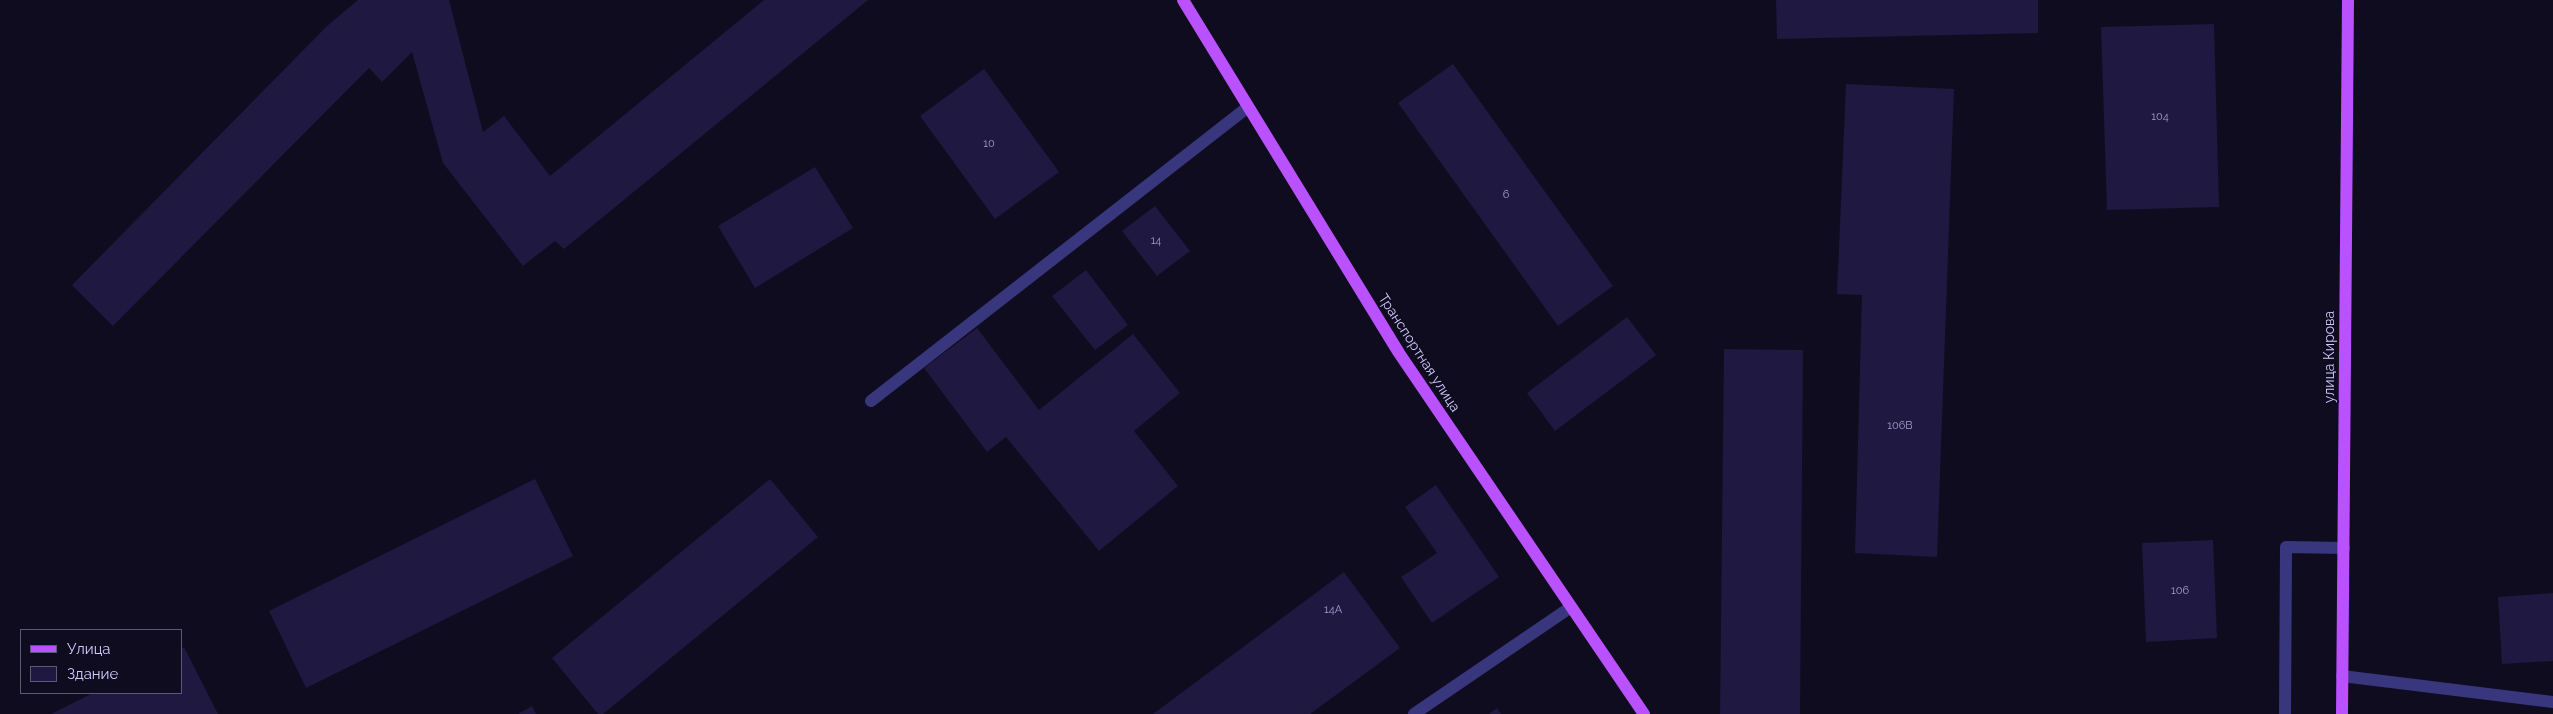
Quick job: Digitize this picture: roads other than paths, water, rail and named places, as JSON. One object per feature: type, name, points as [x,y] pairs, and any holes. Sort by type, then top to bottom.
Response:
[{"type":"main road","name":"Транспортная улица","points":[[1183,0],[1399,353],[1644,714]]},
{"type":"main road","name":"улица Кирова","points":[[2342,714],[2348,0]]},
{"type":"lane","points":[[871,401],[1248,107]]},
{"type":"lane","points":[[2285,714],[2286,547],[2344,548]]},
{"type":"lane","points":[[1414,714],[1571,607]]},
{"type":"lane","points":[[2342,676],[2553,702]]}]
